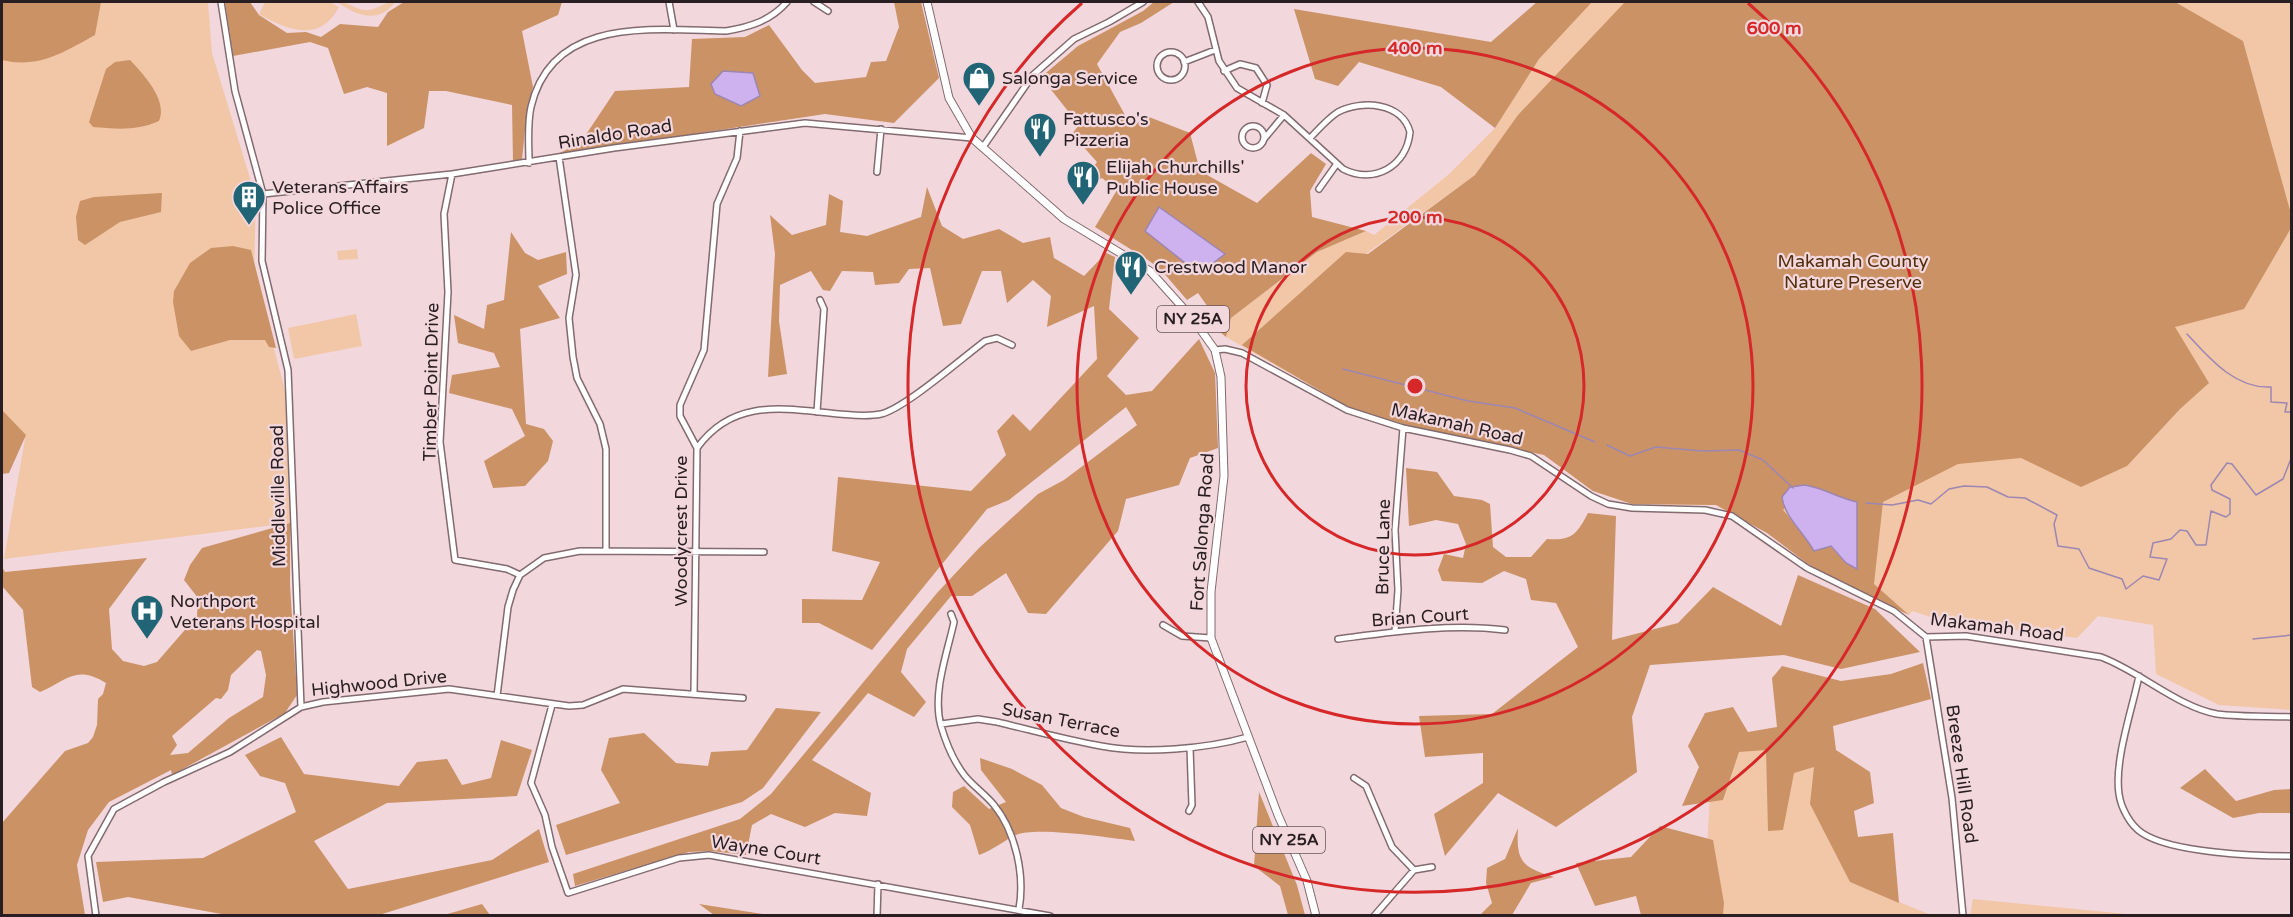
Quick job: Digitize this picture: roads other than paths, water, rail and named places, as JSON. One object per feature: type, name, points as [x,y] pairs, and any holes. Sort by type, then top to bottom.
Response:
[{"type":"main road","name":"Fort Salonga Road","points":[[927,2],[949,98],[972,138],[1064,219],[1150,271],[1190,316],[1215,350],[1221,377],[1224,476],[1211,592],[1211,638],[1278,815],[1307,881],[1316,915]]},
{"type":"street","name":"Middleville Road","points":[[221,2],[235,92],[263,194],[262,261],[288,370],[302,707]]},
{"type":"street","points":[[669,2],[674,30]]},
{"type":"street","points":[[529,163],[530,109],[536,90],[553,65],[567,51],[599,35],[618,31],[726,31],[741,28],[763,22],[787,2]]},
{"type":"street","points":[[814,2],[828,11]]},
{"type":"street","points":[[983,147],[1033,75],[1074,39],[1143,2]]},
{"type":"street","points":[[1198,2],[1208,17],[1215,50],[1224,71],[1237,88],[1284,115],[1336,165],[1359,175],[1378,173],[1390,168],[1407,147],[1410,132],[1405,119],[1392,110],[1361,105],[1346,108],[1331,117],[1310,138]]},
{"type":"street","points":[[1184,62],[1215,50]]},
{"type":"street","points":[[1167,53],[1179,55],[1184,62],[1184,71],[1178,78],[1168,80],[1158,71],[1158,62],[1167,53]]},
{"type":"street","points":[[1224,71],[1240,64],[1256,68],[1267,85],[1262,104]]},
{"type":"street","points":[[1264,139],[1263,131],[1257,127],[1250,126],[1242,135],[1245,145],[1251,148],[1261,145],[1284,115]]},
{"type":"street","name":"Rinaldo Road","points":[[263,194],[453,174],[740,131],[820,123],[972,138]]},
{"type":"street","points":[[877,172],[881,129]]},
{"type":"street","name":"Woodycrest Drive","points":[[694,693],[697,448],[680,416],[680,405],[704,350],[717,204],[737,158],[740,131]]},
{"type":"street","points":[[559,158],[576,275],[569,318],[573,357],[578,378],[600,424],[606,449],[606,550]]},
{"type":"street","points":[[1319,189],[1336,165]]},
{"type":"street","name":"Timber Point Drive","points":[[453,174],[444,214],[448,292],[441,442],[455,560],[507,569],[520,575]]},
{"type":"street","points":[[817,412],[824,309],[820,300]]},
{"type":"street","points":[[697,448],[708,433],[744,412],[771,409],[881,414],[909,399],[986,341],[997,338],[1012,345]]},
{"type":"street","name":"Makamah Road","points":[[1215,350],[1225,349],[1242,353],[1347,410],[1403,428],[1531,456],[1591,496],[1608,504],[1632,508],[1705,510],[1731,516],[1807,568],[1894,610],[1926,637],[1966,636],[2101,657],[2171,694],[2217,714],[2292,717]]},
{"type":"street","name":"Bruce Lane","points":[[1395,632],[1398,590],[1395,530],[1403,428]]},
{"type":"street","points":[[497,696],[508,608],[520,575],[544,558],[556,554],[606,550],[764,552]]},
{"type":"street","points":[[951,614],[954,622],[939,698],[941,724],[952,754],[965,776],[994,805],[1008,831],[1022,883],[1019,909]]},
{"type":"street","points":[[1163,625],[1182,636],[1211,638]]},
{"type":"street","name":"Brian Court","points":[[1338,639],[1395,632],[1483,627],[1505,630]]},
{"type":"street","name":"Breeze Hill Road","points":[[1926,637],[1952,798],[1963,915]]},
{"type":"street","points":[[2139,676],[2118,780],[2121,804],[2132,824],[2153,838],[2171,843],[2232,855],[2292,856]]},
{"type":"street","name":"Highwood Drive","points":[[302,707],[323,702],[449,689],[552,705],[583,705],[623,689],[743,698]]},
{"type":"street","name":"Wayne Court","points":[[552,705],[531,783],[546,815],[552,848],[568,893],[694,855],[737,859],[1050,915]]},
{"type":"street","points":[[96,915],[88,856],[114,809],[164,782],[230,752],[302,707]]},
{"type":"street","name":"Susan Terrace","points":[[941,724],[978,719],[1107,747],[1190,748],[1222,744],[1248,736]]},
{"type":"street","points":[[1189,811],[1192,805],[1190,748]]},
{"type":"street","points":[[1354,778],[1366,786],[1392,847],[1414,870]]},
{"type":"street","points":[[1374,915],[1414,870],[1432,867]]},
{"type":"street","points":[[877,915],[878,884]]},
{"type":"waterway","points":[[2187,334],[2214,362],[2234,377],[2246,383],[2271,387],[2271,402],[2287,403],[2285,412],[2292,412]]},
{"type":"waterway","points":[[1343,369],[1468,401],[1515,408],[1595,442]]},
{"type":"waterway","points":[[1607,445],[1630,456],[1656,447],[1702,451],[1739,450],[1763,460],[1793,488]]},
{"type":"waterway","points":[[1866,503],[1892,505],[1918,500],[1931,504],[1949,489],[1964,486],[1987,487],[2008,497],[2025,498],[2057,515],[2054,524],[2058,546],[2079,549],[2089,568],[2122,579],[2126,589],[2143,576],[2159,580],[2167,559],[2150,557],[2153,543],[2171,539],[2180,530],[2187,531],[2196,545],[2206,545],[2211,511],[2226,517],[2230,514],[2230,499],[2212,490],[2211,485],[2227,463],[2232,464],[2256,495],[2283,479],[2292,456]]},
{"type":"waterway","points":[[2253,639],[2292,635]]},
{"type":"place","name":"Salonga Service","points":[[979,107]]},
{"type":"place","name":"Fattusco's Pizzeria","points":[[1040,158]]},
{"type":"place","name":"Elijah Churchills' Public House","points":[[1083,206]]},
{"type":"place","name":"Veterans Affairs Police Office","points":[[249,226]]},
{"type":"place","name":"Crestwood Manor","points":[[1131,296]]},
{"type":"place","name":"Northport Veterans Hospital","points":[[147,640]]},
{"type":"park label","name":"Makamah County Nature Preserve","points":[[1853,271]]}]
